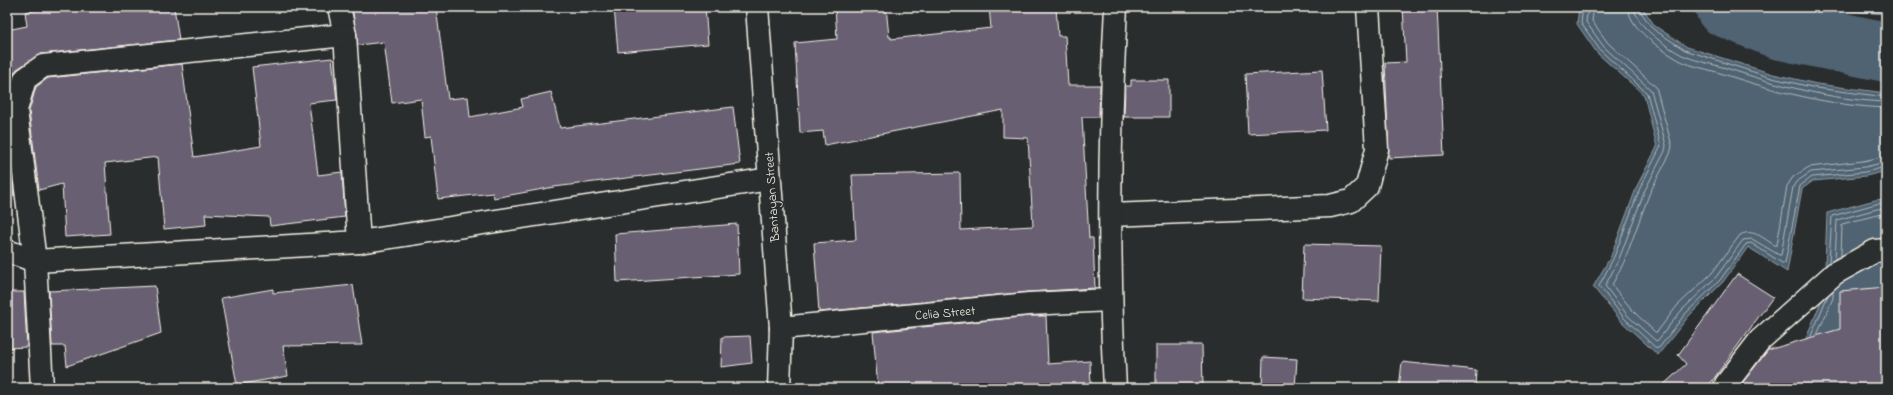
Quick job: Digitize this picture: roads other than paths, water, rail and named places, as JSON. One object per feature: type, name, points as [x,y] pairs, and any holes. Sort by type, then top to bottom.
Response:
[{"type":"street","points":[[339,7],[345,35],[359,242]]},
{"type":"street","name":"Bantayan Street","points":[[757,7],[781,328],[779,388]]},
{"type":"street","points":[[1115,388],[1110,300],[1111,94],[1116,7]]},
{"type":"street","points":[[1111,215],[1330,206],[1351,201],[1367,186],[1378,149],[1368,7]]},
{"type":"street","points":[[42,388],[35,261],[16,110],[25,79],[43,66],[345,35]]},
{"type":"street","points":[[7,251],[35,261],[359,242],[769,180]]},
{"type":"street","points":[[1730,387],[1760,340],[1835,273],[1875,251],[1886,250]]},
{"type":"street","name":"Celia Street","points":[[781,328],[1029,304],[1110,300]]},
{"type":"water","points":[[1579,7],[1642,7],[1655,26],[1687,47],[1773,74],[1817,84],[1886,93],[1886,171],[1866,176],[1813,181],[1802,189],[1787,272],[1748,247],[1723,282],[1688,317],[1658,355],[1622,322],[1593,287],[1611,256],[1637,186],[1657,147],[1644,95],[1597,53],[1577,24]]},
{"type":"water","points":[[1799,7],[1886,7],[1886,14]]},
{"type":"water","points":[[1886,199],[1886,388],[1786,388],[1824,294],[1827,213],[1875,200]]},
{"type":"waterway","points":[[1725,7],[1781,30],[1886,52]]}]
